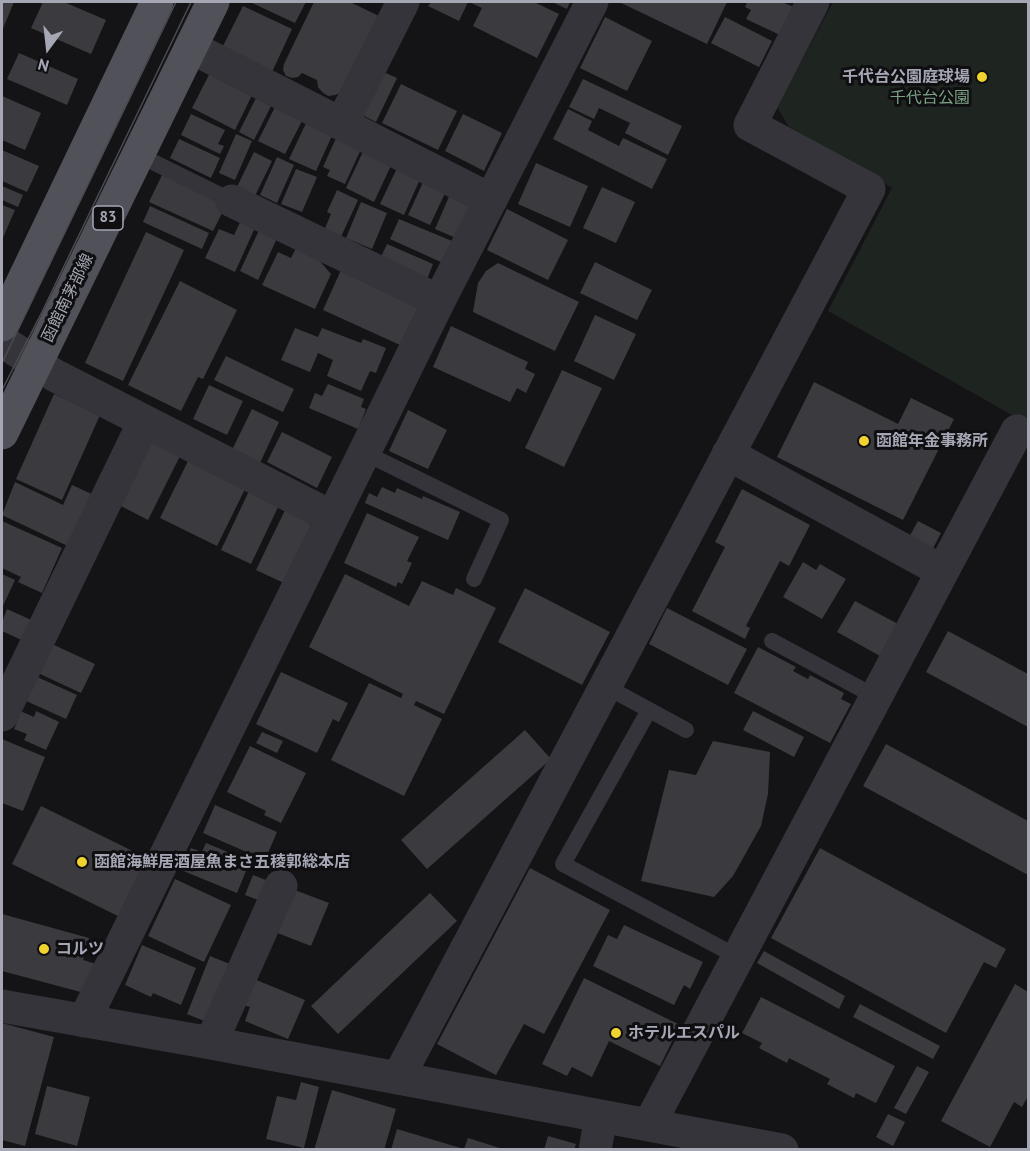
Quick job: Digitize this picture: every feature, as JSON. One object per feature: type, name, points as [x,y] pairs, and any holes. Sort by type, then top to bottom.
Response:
[{"type":"main road","points":[[2,325],[156,2]]},
{"type":"main road","name":"函館南茅部線","points":[[2,433],[213,2]]},
{"type":"street","points":[[342,123],[403,2]]},
{"type":"street","points":[[84,1021],[440,301],[592,2]]},
{"type":"street","points":[[399,1078],[868,189],[750,125],[813,2]]},
{"type":"street","points":[[190,49],[342,123],[491,200]]},
{"type":"street","points":[[232,201],[440,301]]},
{"type":"street","points":[[2,341],[36,363],[144,422],[332,518]]},
{"type":"street","points":[[2,715],[144,422]]},
{"type":"street","points":[[649,1125],[1017,431]]},
{"type":"street","points":[[728,454],[942,571]]},
{"type":"street","points":[[211,1043],[281,885]]},
{"type":"street","points":[[2,1006],[782,1149]]},
{"type":"street","points":[[595,1149],[601,1116]]},
{"type":"lane","points":[[155,163],[232,201]]},
{"type":"lane","points":[[365,453],[501,520],[474,579]]},
{"type":"lane","points":[[772,641],[876,697]]},
{"type":"lane","points":[[605,686],[686,730]]},
{"type":"lane","points":[[649,710],[563,864],[738,957]]},
{"type":"green space","name":"千代台公園","points":[[833,2],[1028,2],[1028,424],[828,311],[892,188],[789,127],[777,107]]},
{"type":"building","points":[[2,2],[14,2],[2,31]]},
{"type":"building","points":[[43,2],[64,2],[106,20],[91,54],[31,28]]},
{"type":"building","points":[[250,2],[306,2],[295,23]]},
{"type":"building","points":[[314,2],[350,2],[379,16],[342,92],[335,95],[328,96],[322,92],[317,80],[302,73],[292,78],[286,76],[283,70]]},
{"type":"building","points":[[431,2],[468,2],[459,21],[428,6]]},
{"type":"building","points":[[469,2],[534,2],[559,14],[537,58],[473,26],[482,8]]},
{"type":"building","points":[[552,2],[570,2],[567,9]]},
{"type":"building","points":[[619,2],[727,2],[707,44]]},
{"type":"building","points":[[747,2],[782,2],[794,7],[782,36],[746,19],[751,10],[745,7]]},
{"type":"building","points":[[243,6],[292,29],[272,72],[222,48]]},
{"type":"building","points":[[605,17],[652,41],[627,91],[580,68]]},
{"type":"building","points":[[725,17],[772,41],[759,67],[711,43]]},
{"type":"building","points":[[19,53],[78,79],[67,105],[7,79]]},
{"type":"building","points":[[213,67],[255,89],[235,130],[192,108]]},
{"type":"building","points":[[381,71],[397,78],[376,122],[360,114]]},
{"type":"building","points":[[583,79],[682,126],[668,155],[625,133],[630,123],[599,108],[594,119],[569,107]]},
{"type":"building","points":[[401,84],[457,111],[438,150],[382,123]]},
{"type":"building","points":[[259,92],[274,100],[254,140],[239,132]]},
{"type":"building","points":[[2,96],[41,113],[25,150],[2,140]]},
{"type":"building","points":[[276,105],[303,119],[285,154],[258,141]]},
{"type":"building","points":[[568,109],[592,121],[588,130],[619,146],[623,138],[667,159],[652,189],[553,139]]},
{"type":"building","points":[[191,114],[225,130],[218,144],[224,146],[220,154],[181,135]]},
{"type":"building","points":[[463,114],[502,133],[484,171],[445,151]]},
{"type":"building","points":[[309,117],[335,129],[316,171],[289,159]]},
{"type":"building","points":[[236,134],[252,141],[235,180],[219,173]]},
{"type":"building","points":[[337,136],[362,147],[345,184],[327,176],[330,170],[323,167]]},
{"type":"building","points":[[179,139],[220,158],[211,178],[170,158]]},
{"type":"building","points":[[366,145],[394,159],[374,202],[346,188]]},
{"type":"building","points":[[2,150],[39,166],[27,192],[2,181]]},
{"type":"building","points":[[254,152],[272,161],[253,200],[235,191]]},
{"type":"building","points":[[277,157],[294,165],[277,203],[260,195]]},
{"type":"building","points":[[536,163],[588,186],[570,227],[518,204]]},
{"type":"building","points":[[398,166],[421,177],[404,215],[380,204]]},
{"type":"building","points":[[296,169],[317,177],[302,212],[281,204]]},
{"type":"building","points":[[162,175],[226,205],[213,231],[149,202]]},
{"type":"building","points":[[425,178],[447,189],[430,225],[408,215]]},
{"type":"building","points":[[2,186],[23,195],[18,207],[2,200]]},
{"type":"building","points":[[602,187],[635,202],[616,243],[583,228]]},
{"type":"building","points":[[337,190],[358,200],[339,241],[323,233],[331,214],[327,212]]},
{"type":"building","points":[[451,192],[472,202],[456,238],[435,229]]},
{"type":"building","points":[[361,202],[387,213],[372,249],[346,238]]},
{"type":"building","points":[[2,205],[15,210],[2,240]]},
{"type":"building","points":[[150,206],[209,233],[202,249],[143,222]]},
{"type":"building","points":[[507,209],[568,240],[548,280],[487,250]]},
{"type":"building","points":[[244,214],[258,221],[235,272],[205,258],[219,229],[234,235]]},
{"type":"building","points":[[399,219],[452,241],[443,263],[390,239]]},
{"type":"building","points":[[260,228],[278,236],[258,280],[240,271]]},
{"type":"building","points":[[146,232],[184,250],[123,381],[85,363]]},
{"type":"building","points":[[387,244],[433,264],[426,282],[379,261]]},
{"type":"building","points":[[296,248],[318,259],[331,274],[315,309],[262,285],[278,252],[291,258]]},
{"type":"building","points":[[595,262],[652,290],[637,320],[580,293]]},
{"type":"building","points":[[498,263],[579,302],[555,351],[473,312],[478,283],[486,271]]},
{"type":"building","points":[[341,270],[419,305],[400,345],[323,310]]},
{"type":"building","points":[[180,281],[237,310],[203,379],[198,377],[181,411],[128,385]]},
{"type":"building","points":[[595,315],[636,334],[614,380],[574,361]]},
{"type":"building","points":[[451,326],[528,362],[525,369],[535,374],[526,393],[517,388],[510,402],[433,367]]},
{"type":"building","points":[[295,328],[318,337],[322,328],[361,343],[363,339],[386,348],[376,373],[370,371],[361,391],[327,376],[333,360],[318,353],[310,372],[281,360]]},
{"type":"building","points":[[226,356],[294,389],[283,412],[214,380]]},
{"type":"building","points":[[562,370],[602,388],[564,467],[525,448]]},
{"type":"building","name":"函館年金事務所","points":[[814,382],[898,424],[911,398],[954,419],[903,520],[777,457]]},
{"type":"building","points":[[328,384],[364,399],[361,407],[366,409],[358,429],[309,408],[315,393],[322,396]]},
{"type":"building","points":[[209,385],[243,401],[227,435],[193,419]]},
{"type":"building","points":[[54,394],[100,415],[62,500],[16,479]]},
{"type":"building","points":[[252,409],[279,422],[260,463],[232,450]]},
{"type":"building","points":[[408,410],[447,430],[428,469],[389,451]]},
{"type":"building","points":[[282,432],[332,457],[317,488],[267,462]]},
{"type":"building","points":[[150,438],[181,454],[148,520],[117,504]]},
{"type":"building","points":[[189,459],[246,487],[217,546],[160,518]]},
{"type":"building","points":[[15,482],[63,505],[72,485],[96,496],[72,548],[2,515]]},
{"type":"building","points":[[382,487],[395,493],[397,488],[422,499],[423,496],[460,512],[448,540],[365,503],[369,493],[377,497]]},
{"type":"building","points":[[742,489],[810,525],[789,566],[780,561],[746,626],[750,628],[745,639],[692,611],[725,547],[715,542]]},
{"type":"building","points":[[249,491],[279,505],[251,564],[221,550]]},
{"type":"building","points":[[286,508],[309,520],[311,532],[286,584],[256,570]]},
{"type":"building","points":[[367,513],[419,537],[407,561],[412,563],[402,584],[398,582],[396,587],[344,563]]},
{"type":"building","points":[[2,521],[62,548],[42,593],[18,582],[21,577],[2,568]]},
{"type":"building","points":[[918,521],[941,533],[931,552],[908,539]]},
{"type":"building","points":[[803,562],[816,570],[820,564],[846,579],[822,619],[783,597]]},
{"type":"building","points":[[2,574],[15,580],[3,606],[2,605]]},
{"type":"building","points":[[345,574],[409,606],[422,581],[453,595],[456,588],[496,608],[444,714],[416,701],[414,705],[442,719],[404,796],[331,760],[369,683],[401,698],[403,694],[309,647]]},
{"type":"building","points":[[525,588],[610,632],[582,685],[498,642]]},
{"type":"building","points":[[855,601],[898,624],[880,656],[837,632]]},
{"type":"building","points":[[667,608],[747,649],[728,685],[649,644]]},
{"type":"building","points":[[7,609],[38,623],[28,643],[2,631],[2,622]]},
{"type":"building","points":[[948,631],[1028,674],[1028,727],[926,672]]},
{"type":"building","points":[[52,644],[95,664],[81,693],[38,673]]},
{"type":"building","points":[[758,647],[796,667],[793,671],[808,679],[810,675],[844,693],[841,699],[851,704],[830,743],[734,693]]},
{"type":"building","points":[[281,672],[348,703],[339,722],[333,719],[317,753],[256,724]]},
{"type":"building","points":[[35,676],[77,695],[66,719],[24,700]]},
{"type":"building","points":[[18,710],[34,717],[36,711],[59,722],[46,750],[24,740],[27,734],[14,729],[17,722],[13,719]]},
{"type":"building","points":[[753,711],[804,737],[794,757],[743,730]]},
{"type":"building","points":[[525,730],[551,759],[427,869],[401,840]]},
{"type":"building","points":[[262,732],[283,741],[277,753],[256,743]]},
{"type":"building","points":[[2,739],[45,757],[23,811],[2,803]]},
{"type":"building","points":[[713,741],[770,752],[768,794],[761,826],[733,876],[714,897],[641,881],[669,770],[696,775]]},
{"type":"building","points":[[886,744],[1028,821],[1028,875],[863,786]]},
{"type":"building","points":[[250,746],[306,773],[281,823],[264,815],[266,811],[227,792]]},
{"type":"building","points":[[215,805],[277,832],[265,860],[203,833]]},
{"type":"building","name":"函館海鮮居酒屋魚まさ五稜郭総本店","points":[[41,806],[151,860],[122,918],[12,864]]},
{"type":"building","points":[[206,843],[240,857],[236,867],[246,871],[237,893],[181,870],[191,848],[202,852]]},
{"type":"building","points":[[820,848],[1006,949],[996,968],[984,962],[946,1033],[771,938]]},
{"type":"building","points":[[530,868],[610,910],[544,1034],[524,1024],[496,1075],[437,1044]]},
{"type":"building","points":[[253,875],[274,883],[266,903],[245,895]]},
{"type":"building","points":[[175,879],[231,905],[204,962],[148,936]]},
{"type":"building","points":[[292,889],[329,903],[311,946],[275,932]]},
{"type":"building","points":[[430,893],[457,921],[338,1034],[311,1006]]},
{"type":"building","name":"コルツ","points":[[2,914],[89,938],[83,960],[96,964],[88,994],[2,971]]},
{"type":"building","points":[[624,925],[703,962],[690,989],[684,985],[674,1005],[593,966],[608,935],[617,939]]},
{"type":"building","points":[[142,945],[196,968],[181,1005],[153,993],[151,997],[125,985]]},
{"type":"building","points":[[764,951],[845,996],[839,1009],[757,963]]},
{"type":"building","points":[[210,956],[237,967],[214,1025],[187,1014]]},
{"type":"building","name":"ホテルエスパル","points":[[584,978],[680,1025],[660,1066],[609,1041],[592,1077],[572,1067],[567,1076],[542,1064]]},
{"type":"building","points":[[254,979],[305,1000],[288,1039],[245,1021],[250,1007],[243,1005]]},
{"type":"building","points":[[1015,984],[1028,992],[1028,1099],[1022,1107],[1014,1102],[990,1147],[941,1121]]},
{"type":"building","points":[[761,997],[895,1066],[876,1103],[856,1093],[854,1098],[827,1084],[830,1079],[789,1058],[787,1063],[759,1048],[762,1043],[742,1033]]},
{"type":"building","points":[[860,1004],[940,1046],[933,1059],[853,1017]]},
{"type":"building","points":[[2,1023],[54,1037],[25,1146],[2,1140]]},
{"type":"building","points":[[917,1066],[929,1072],[906,1114],[894,1108]]},
{"type":"building","points":[[301,1082],[319,1087],[304,1148],[266,1139],[277,1096],[296,1100]]},
{"type":"building","points":[[47,1086],[90,1097],[77,1146],[35,1134]]},
{"type":"building","points":[[332,1090],[396,1109],[384,1150],[314,1150]]},
{"type":"building","points":[[888,1114],[905,1122],[893,1146],[876,1137]]},
{"type":"building","points":[[397,1129],[464,1149],[468,1138],[506,1150],[391,1150]]},
{"type":"building","points":[[548,1136],[576,1144],[574,1150],[544,1150]]},
{"type":"tram line","points":[[2,363],[176,2]]},
{"type":"tram line","points":[[2,390],[42,312],[191,2]]},
{"type":"place","name":"千代台公園庭球場","points":[[982,77]]},
{"type":"place","name":"函館年金事務所","points":[[864,441]]},
{"type":"place","name":"函館海鮮居酒屋魚まさ五稜郭総本店","points":[[82,862]]},
{"type":"place","name":"コルツ","points":[[44,949]]},
{"type":"place","name":"ホテルエスパル","points":[[616,1033]]}]
